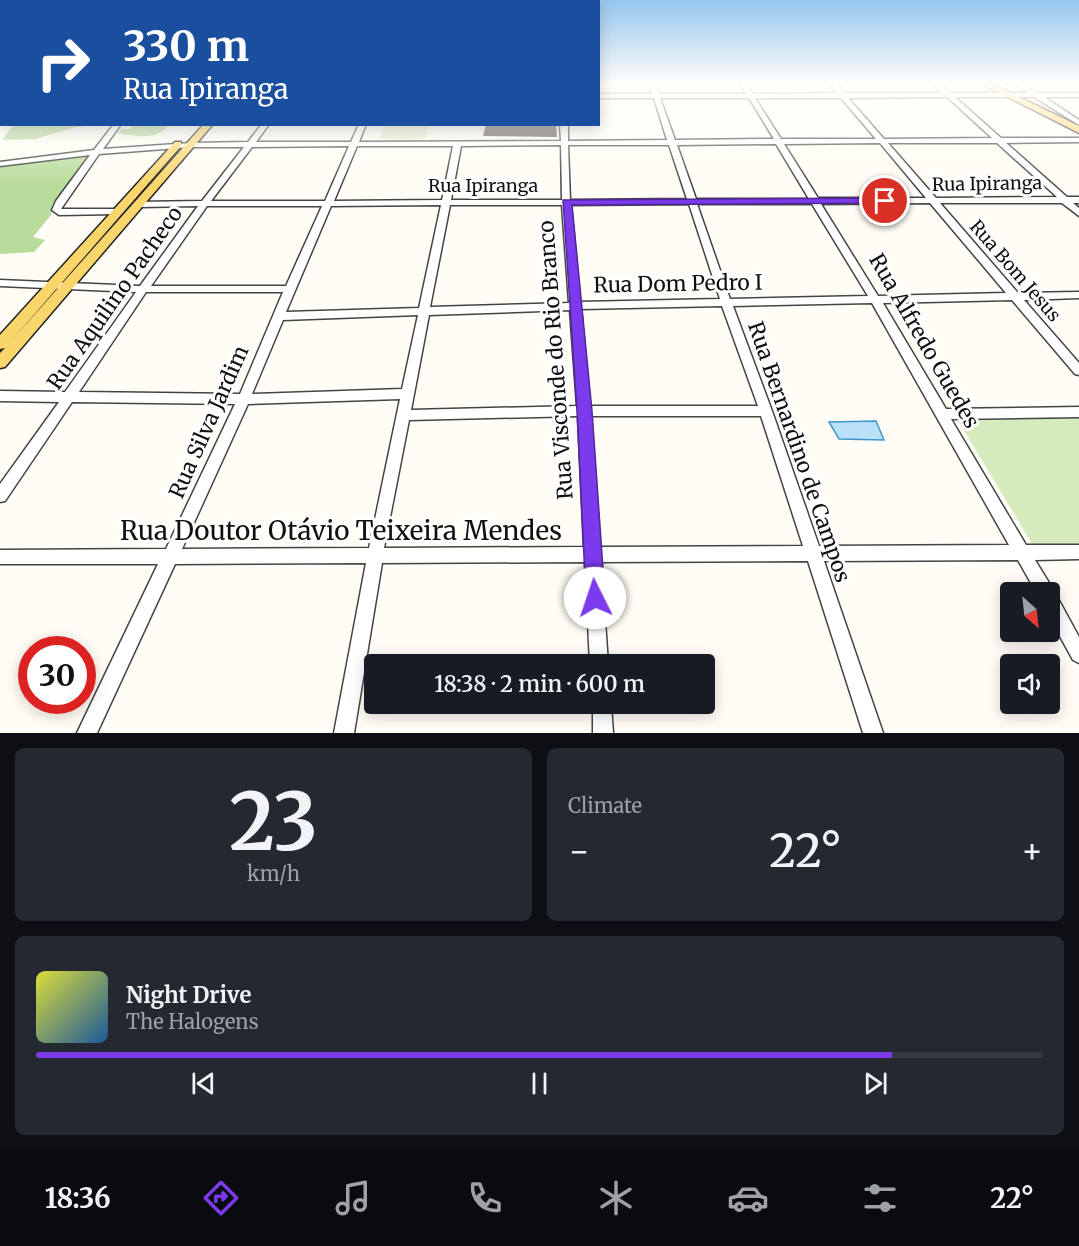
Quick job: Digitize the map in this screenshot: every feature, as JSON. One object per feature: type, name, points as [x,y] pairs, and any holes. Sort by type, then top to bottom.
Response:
[{"type":"main road","points":[[1053,117],[1079,130]]},
{"type":"main road","points":[[0,363],[117,211],[194,126]]},
{"type":"main road","points":[[0,344],[140,204],[207,126]]},
{"type":"street","name":"Rua Bernardino de Campos","points":[[664,117],[726,302],[766,411],[873,733]]},
{"type":"street","name":"Rua Alfredo Guedes","points":[[763,117],[875,299],[1040,582]]},
{"type":"street","name":"Rua Bom Jesus","points":[[862,117],[1079,371]]},
{"type":"street","points":[[973,117],[1079,213]]},
{"type":"street","points":[[117,126],[56,207],[59,212],[117,211]]},
{"type":"street","name":"Rua Aquilino Pacheco","points":[[0,496],[71,396],[141,289],[264,126]]},
{"type":"street","name":"Rua Silva Jardim","points":[[87,733],[244,399],[362,126]]},
{"type":"street","name":"Rua Visconde do Rio Branco","points":[[564,126],[566,202],[584,411],[598,654]]},
{"type":"street","points":[[0,164],[178,145],[1079,140]]},
{"type":"street","points":[[344,733],[375,555],[458,142]]},
{"type":"street","name":"Rua Ipiranga","points":[[140,204],[1079,200]]},
{"type":"street","points":[[0,292],[4,283],[141,289],[290,289]]},
{"type":"street","name":"Rua Dom Pedro I","points":[[279,316],[726,302],[1079,295]]},
{"type":"street","points":[[0,396],[244,399],[407,394]]},
{"type":"street","points":[[404,415],[584,411],[766,411]]},
{"type":"street","points":[[941,414],[1079,412]]},
{"type":"street","name":"Rua Doutor Otávio Teixeira Mendes","points":[[0,556],[1079,552]]},
{"type":"street","points":[[1060,620],[1079,654]]},
{"type":"street","points":[[602,714],[603,733]]},
{"type":"green space","points":[[13,126],[88,126],[35,139],[2,140]]},
{"type":"green space","points":[[131,126],[168,126],[158,133],[145,136],[117,133],[122,129],[130,129]]},
{"type":"green space","points":[[384,126],[428,126],[425,139],[379,139]]},
{"type":"green space","points":[[94,154],[52,205],[51,215],[33,237],[45,240],[34,252],[0,254],[0,166]]},
{"type":"green space","points":[[1079,416],[1079,546],[1034,547],[956,417]]},
{"type":"water","points":[[876,421],[884,440],[839,439],[829,422]]},
{"type":"building","points":[[486,126],[556,126],[557,137],[483,136]]},
{"type":"route","points":[[595,598],[584,411],[566,202],[885,201]]}]
